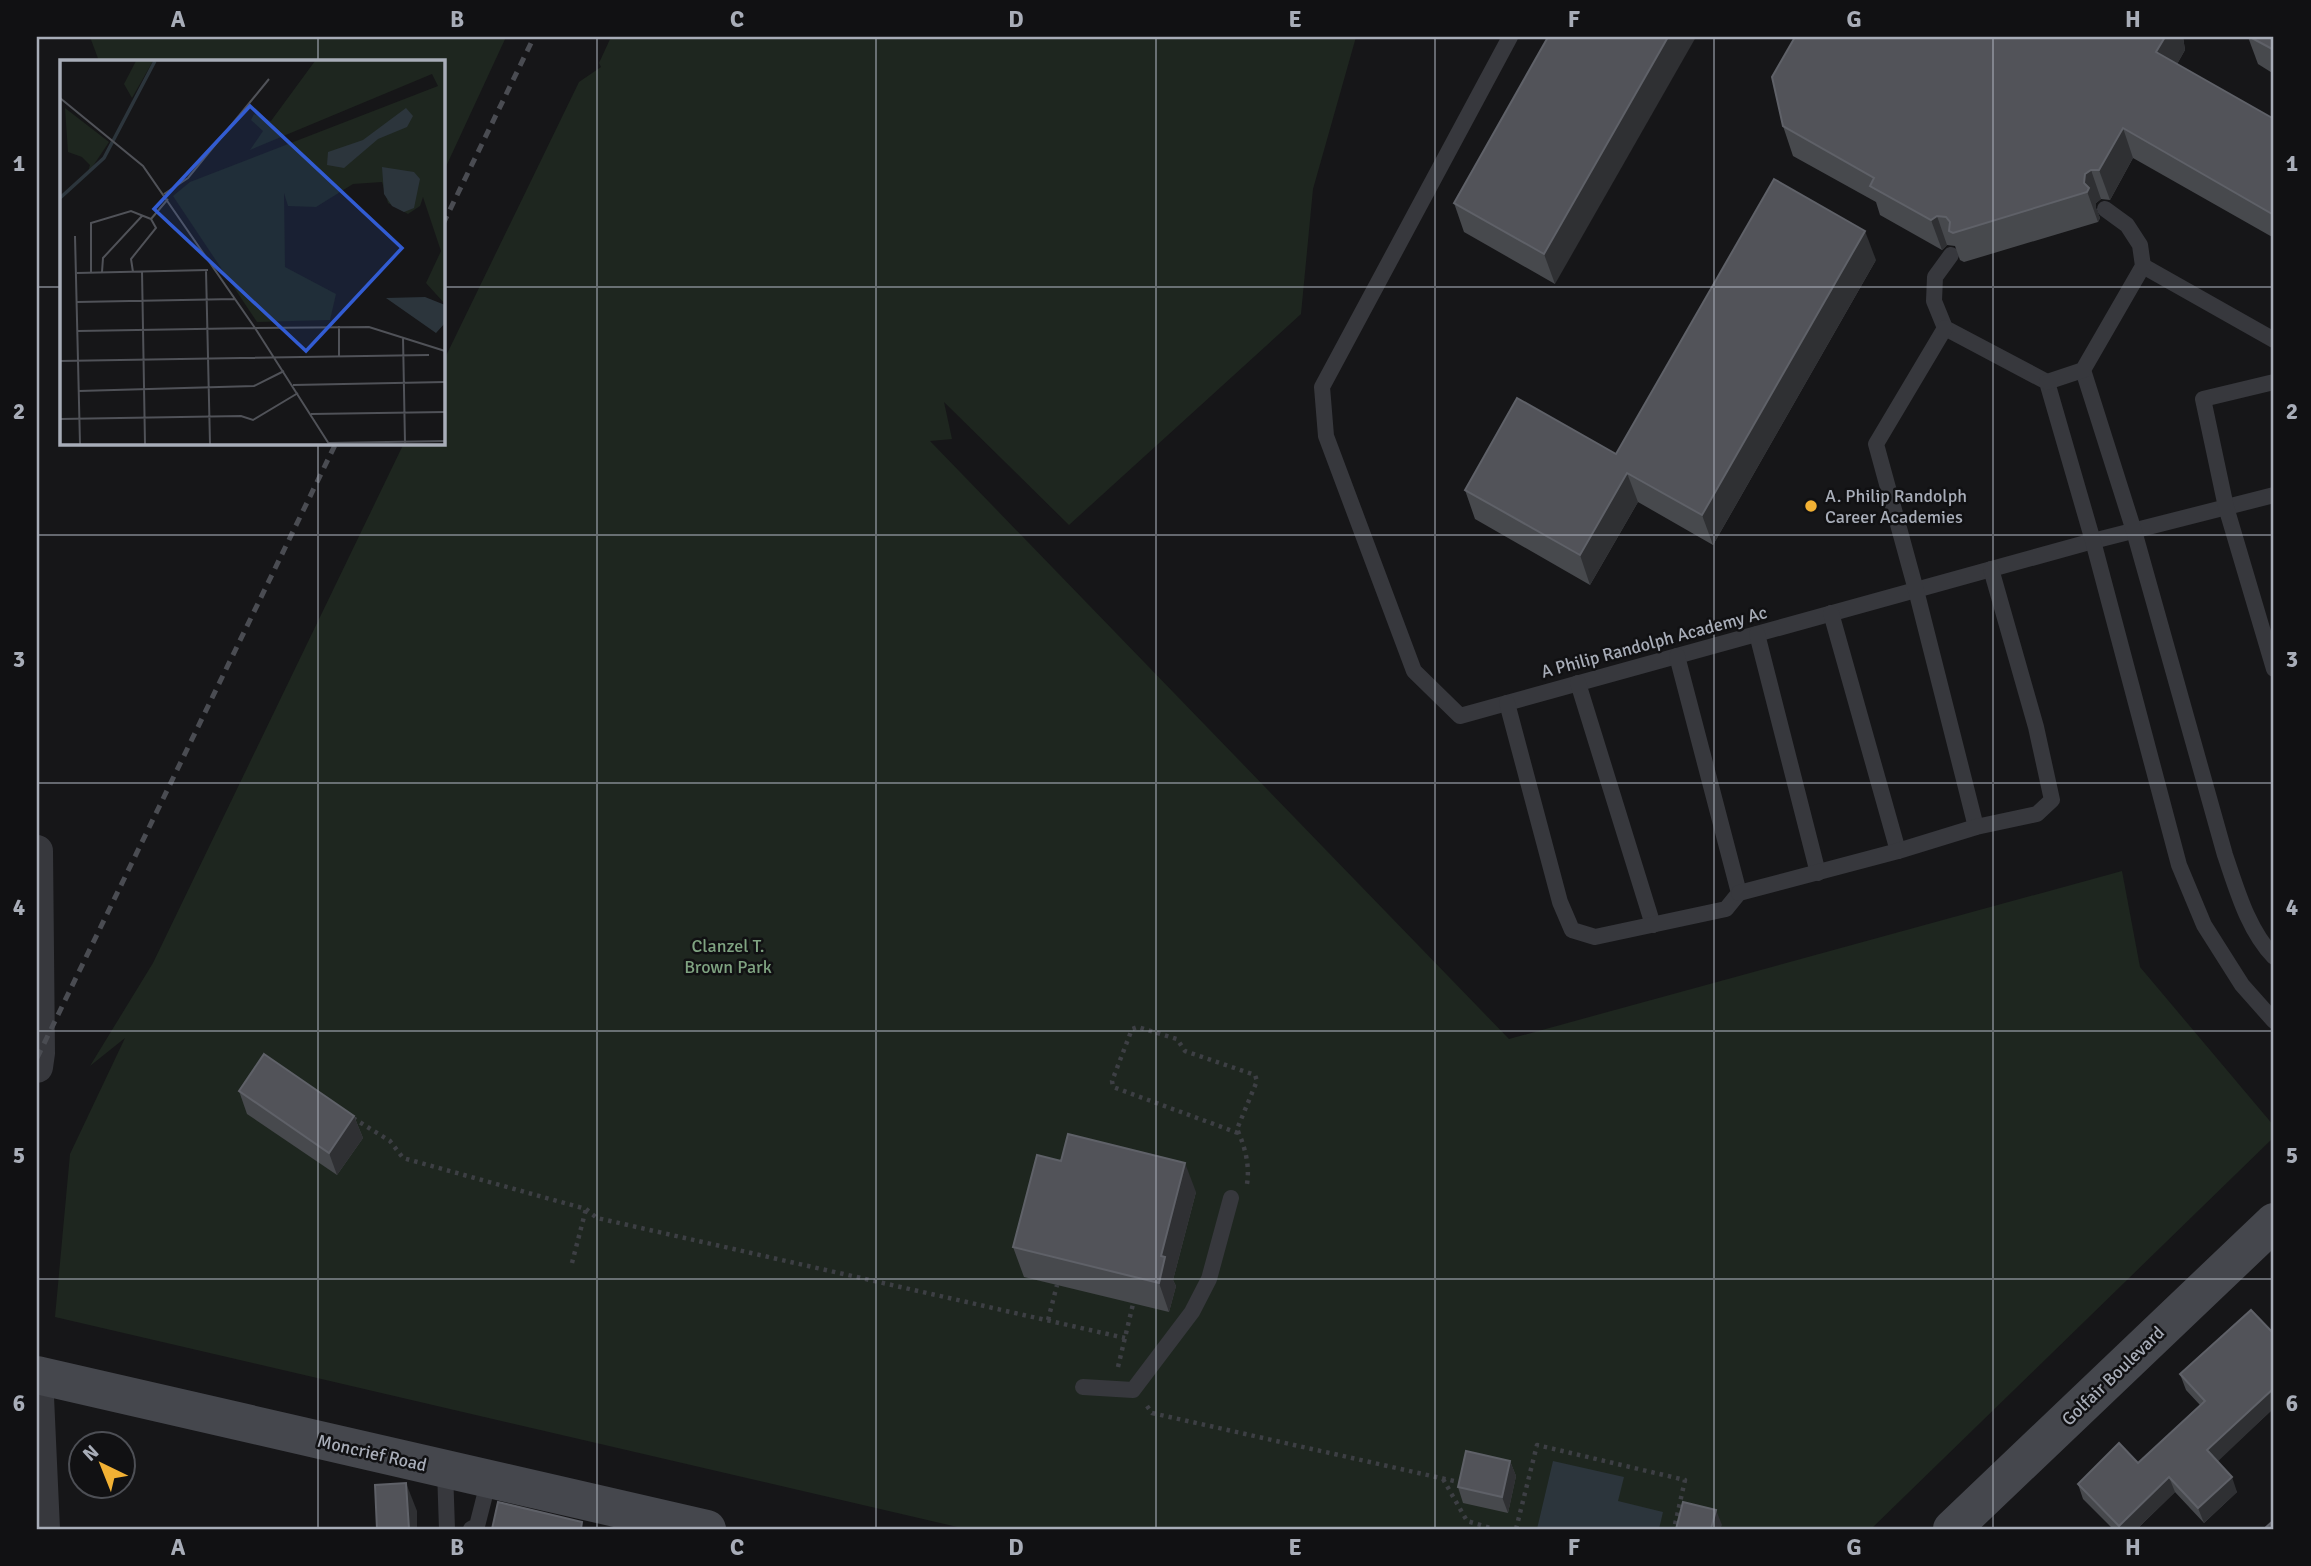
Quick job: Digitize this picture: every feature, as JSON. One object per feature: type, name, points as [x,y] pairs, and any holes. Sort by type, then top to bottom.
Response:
[{"type":"main road","name":"Golfair Boulevard","points":[[1952,1529],[2274,1222]]},
{"type":"main road","name":"Moncrief Road","points":[[37,1375],[489,1479],[629,1521],[707,1529]]},
{"type":"street","points":[[37,851],[37,1067]]},
{"type":"street","points":[[37,1375],[44,1529]]},
{"type":"lane","name":"A Philip Randolph Academy Ac","points":[[1510,37],[1322,387],[1326,436],[1414,671],[1460,716],[2134,531]]},
{"type":"lane","points":[[2047,382],[2083,370],[2143,266],[2140,245],[2127,225],[2105,209]]},
{"type":"lane","points":[[1951,255],[1935,277],[1934,302],[1945,328],[2047,382],[2093,541],[2179,865],[2204,925],[2242,985],[2274,1021]]},
{"type":"lane","points":[[2143,266],[2274,340]]},
{"type":"lane","points":[[1945,328],[1876,444],[1976,827]]},
{"type":"lane","points":[[2083,370],[2134,531],[2225,855],[2240,901],[2265,948],[2274,957]]},
{"type":"lane","points":[[2274,382],[2203,399],[2227,507],[2274,669]]},
{"type":"lane","points":[[2134,531],[2274,495]]},
{"type":"lane","points":[[1507,703],[1560,902],[1572,930],[1595,937],[1726,909],[1739,893],[1898,851],[1976,827],[2037,814],[2052,800],[2036,727],[1991,569]]},
{"type":"lane","points":[[1832,613],[1898,851]]},
{"type":"lane","points":[[1757,634],[1818,873]]},
{"type":"lane","points":[[1677,656],[1739,893]]},
{"type":"lane","points":[[1578,683],[1653,925]]},
{"type":"lane","points":[[1083,1387],[1133,1390],[1192,1312],[1209,1279],[1230,1201]]},
{"type":"lane","points":[[445,1470],[447,1529]]},
{"type":"lane","points":[[471,1529],[477,1526],[489,1479]]},
{"type":"path","points":[[1230,1201],[1242,1197],[1248,1182],[1248,1163],[1237,1129],[1257,1081],[1255,1075],[1185,1051],[1177,1039],[1138,1027],[1132,1029],[1112,1081],[1113,1087],[1238,1133]]},
{"type":"path","points":[[344,1112],[390,1141],[403,1158],[586,1209],[597,1218],[1125,1338]]},
{"type":"path","points":[[572,1263],[586,1209]]},
{"type":"path","points":[[1048,1320],[1057,1285]]},
{"type":"path","points":[[1113,1389],[1133,1304]]},
{"type":"path","points":[[1133,1390],[1152,1413],[1468,1484]]},
{"type":"path","points":[[1516,1529],[1537,1445],[1685,1480],[1674,1529]]},
{"type":"path","points":[[1442,1478],[1467,1521],[1494,1529]]},
{"type":"green space","points":[[90,37],[506,37],[444,171],[444,60],[99,60]]},
{"type":"green space","name":"Clanzel T. Brown Park","points":[[611,37],[1356,37],[1313,189],[1301,314],[1069,525],[944,402],[952,439],[930,441],[1509,1039],[2122,871],[2140,967],[2274,1126],[2274,1137],[1871,1529],[966,1529],[55,1317],[70,1154],[125,1038],[90,1066],[153,963],[404,444],[444,444],[444,360],[579,82],[601,67],[599,63]]},
{"type":"shaded area","points":[[1553,1461],[1624,1477],[1618,1501],[1663,1512],[1659,1529],[1537,1529]]},
{"type":"building","points":[[1548,37],[1668,37],[1544,254],[1454,203]]},
{"type":"building","points":[[1795,37],[2165,37],[2156,52],[2274,119],[2274,215],[2123,128],[2099,170],[2091,170],[2085,174],[2084,183],[2089,188],[2087,192],[1953,233],[1949,231],[1950,222],[1946,217],[1937,216],[1931,220],[1870,186],[1874,178],[1783,126],[1772,77]]},
{"type":"building","points":[[2250,37],[2274,37],[2274,50]]},
{"type":"building","points":[[1774,179],[1865,231],[1702,515],[1627,473],[1580,555],[1465,490],[1517,398],[1616,454]]},
{"type":"building","points":[[264,1054],[354,1116],[329,1153],[239,1091]]},
{"type":"building","points":[[1068,1134],[1185,1163],[1161,1256],[1165,1257],[1159,1283],[1013,1247],[1037,1155],[1061,1161]]},
{"type":"building","points":[[2251,1310],[2274,1334],[2274,1388],[2207,1450],[2232,1477],[2198,1508],[2169,1477],[2119,1526],[2078,1484],[2119,1443],[2138,1463],[2205,1401],[2180,1374]]},
{"type":"building","points":[[1466,1451],[1510,1461],[1502,1497],[1458,1487]]},
{"type":"building","points":[[406,1483],[409,1529],[377,1529],[375,1485]]},
{"type":"building","points":[[498,1502],[582,1522],[581,1529],[492,1529]]},
{"type":"building","points":[[1683,1502],[1716,1510],[1711,1529],[1676,1529]]},
{"type":"building","points":[[2274,1520],[2274,1529],[2264,1529]]},
{"type":"railway","points":[[444,222],[534,37]]},
{"type":"railway","points":[[37,1058],[336,444]]},
{"type":"place","name":"A. Philip Randolph Career Academies","points":[[1811,506]]}]
